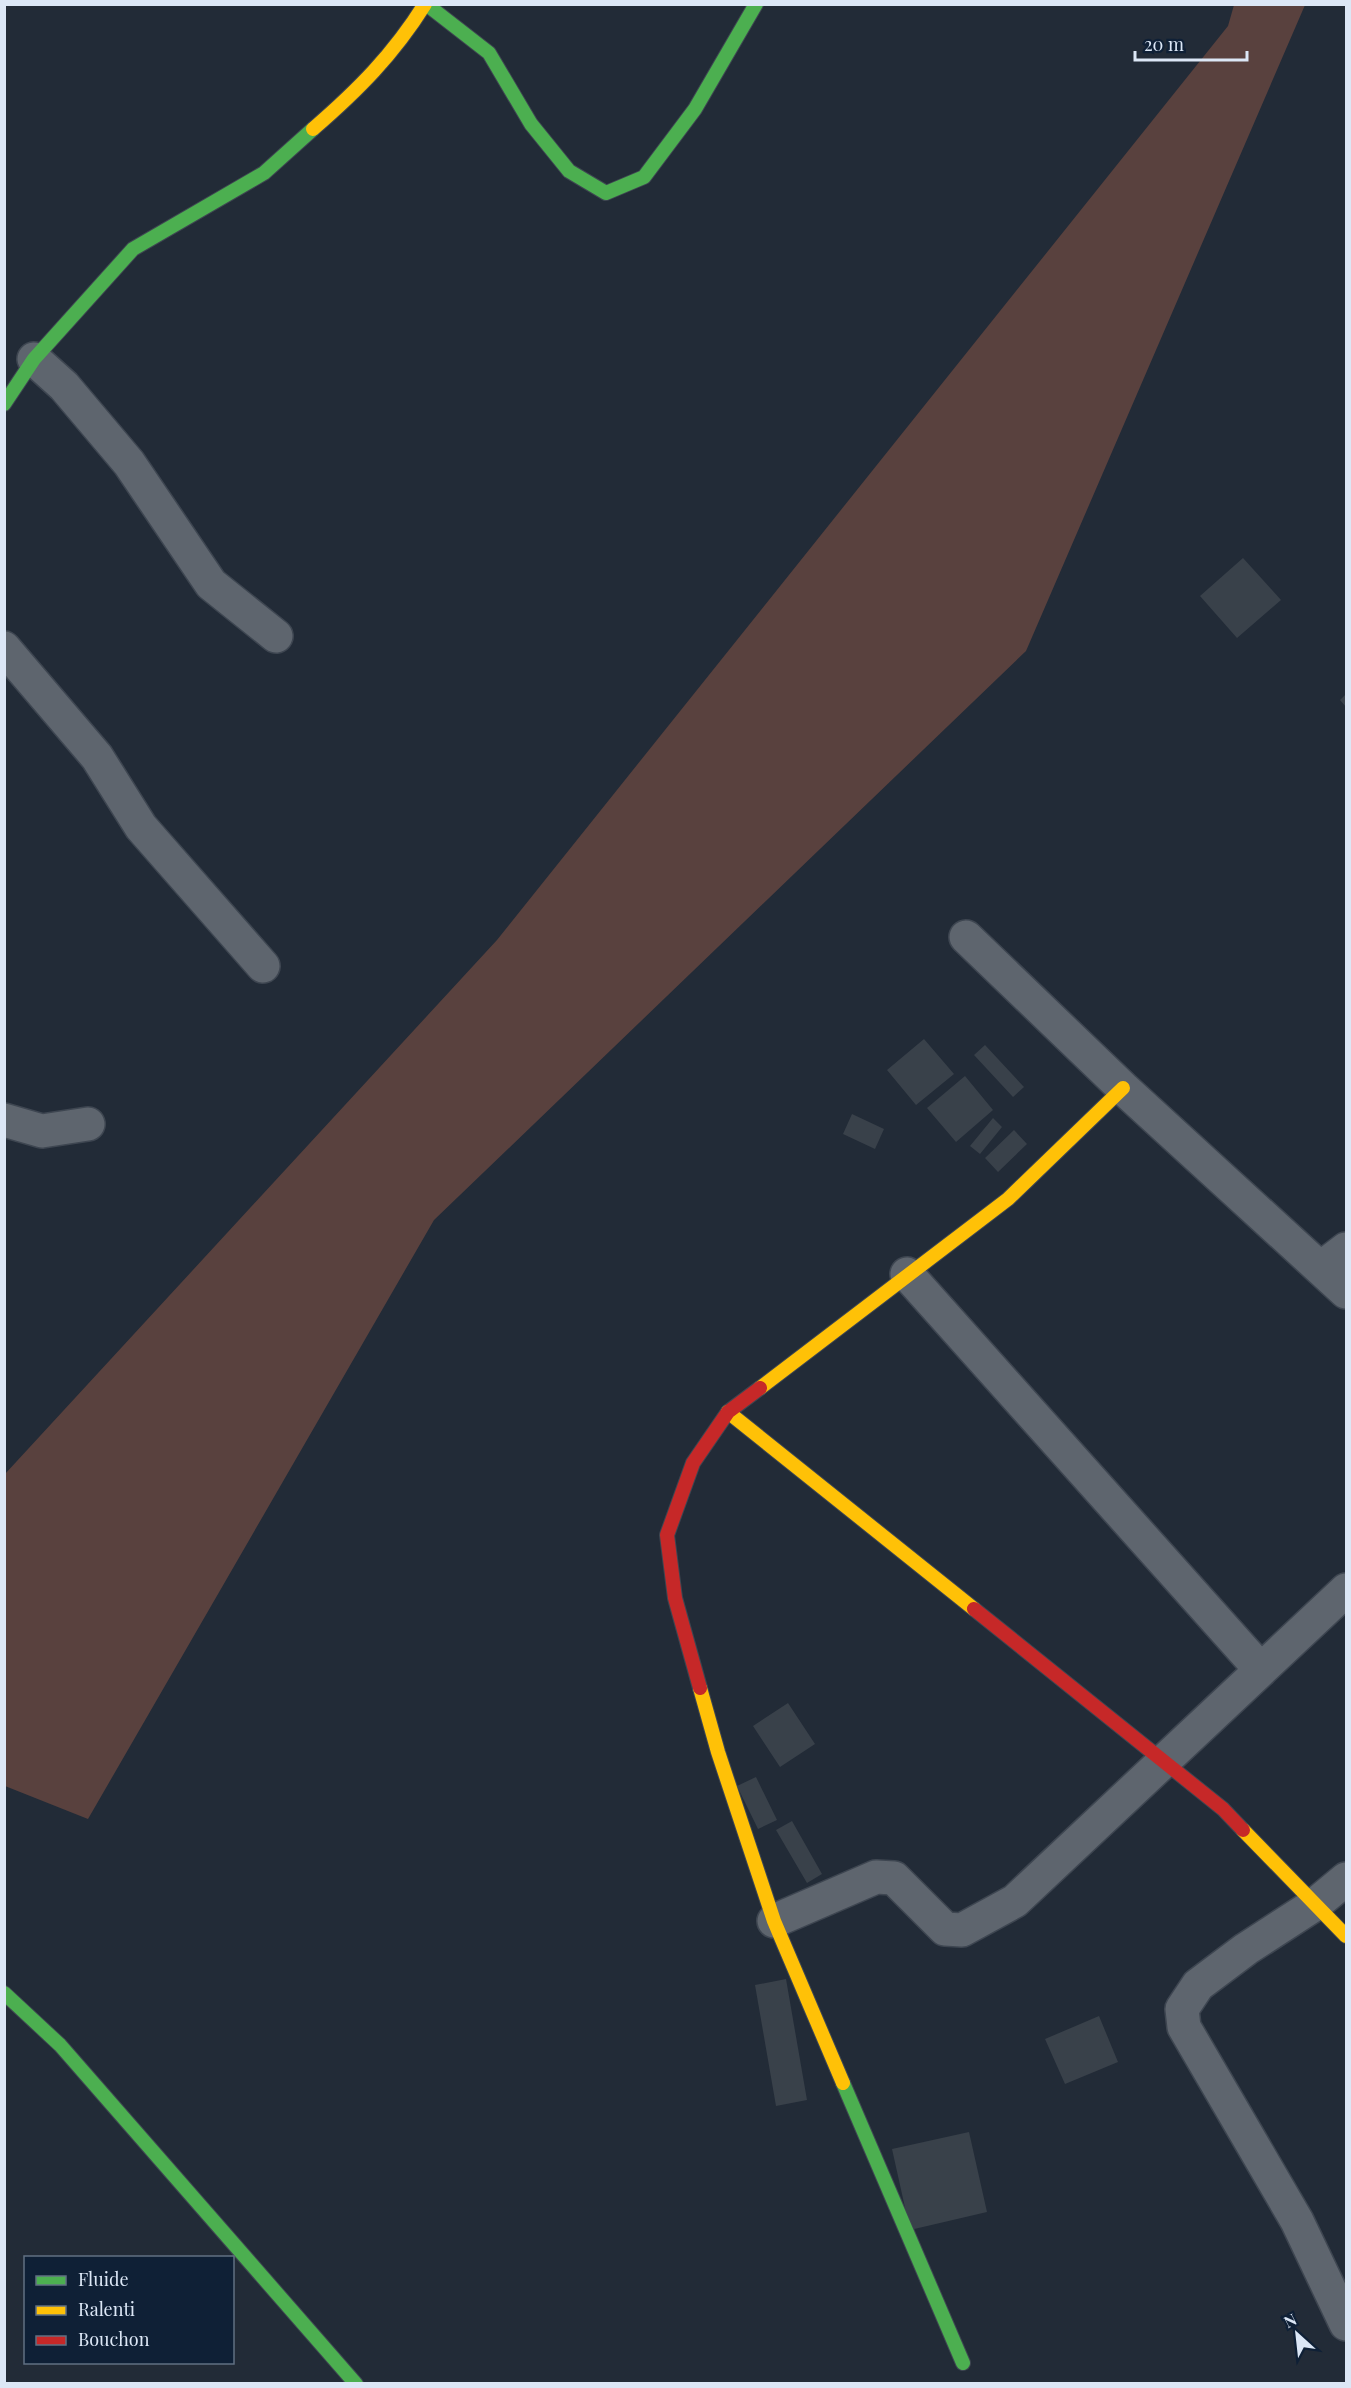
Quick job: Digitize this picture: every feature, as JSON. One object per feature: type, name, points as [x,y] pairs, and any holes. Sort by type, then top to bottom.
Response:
[{"type":"street","points":[[4,404],[34,358],[133,249],[264,173],[360,88],[401,42],[425,4],[489,53],[531,124],[570,171],[606,193],[644,177],[695,109],[756,4]]},
{"type":"street","points":[[34,358],[64,386],[129,463],[211,584],[276,636]]},
{"type":"street","points":[[4,648],[97,757],[141,827],[263,966]]},
{"type":"street","points":[[966,937],[1123,1088],[1334,1259],[1347,1292]]},
{"type":"street","points":[[963,2363],[774,1922],[718,1752],[678,1609],[666,1535],[693,1463],[728,1412],[1008,1199],[1123,1088]]},
{"type":"street","points":[[4,1120],[42,1131],[88,1124]]},
{"type":"street","points":[[907,1274],[1261,1671]]},
{"type":"street","points":[[728,1412],[1223,1809],[1347,1936]]},
{"type":"street","points":[[774,1922],[876,1877],[894,1878],[945,1929],[962,1930],[1015,1901],[1347,1590]]},
{"type":"street","points":[[1347,1879],[1317,1903],[1246,1949],[1198,1985],[1182,2009],[1184,2027],[1297,2221],[1347,2324]]},
{"type":"street","points":[[4,1993],[60,2044],[356,2384]]},
{"type":"shaded area","points":[[1234,5],[1305,5],[1026,651],[434,1220],[88,1819],[5,1786],[5,1474],[497,940],[1228,26]]},
{"type":"building","points":[[1243,558],[1281,600],[1237,638],[1200,596]]},
{"type":"building","points":[[1346,694],[1346,707],[1340,700]]},
{"type":"building","points":[[924,1039],[954,1074],[916,1105],[887,1070]]},
{"type":"building","points":[[985,1045],[1024,1087],[1013,1097],[974,1055]]},
{"type":"building","points":[[965,1076],[993,1110],[956,1142],[927,1108]]},
{"type":"building","points":[[852,1114],[884,1129],[875,1149],[843,1134]]},
{"type":"building","points":[[993,1118],[1002,1127],[980,1154],[970,1146]]},
{"type":"building","points":[[1014,1130],[1027,1144],[998,1172],[985,1158]]},
{"type":"building","points":[[788,1703],[815,1744],[780,1767],[753,1726]]},
{"type":"building","points":[[756,1777],[777,1820],[758,1829],[737,1786]]},
{"type":"building","points":[[792,1821],[822,1874],[807,1883],[776,1830]]},
{"type":"building","points":[[786,1979],[807,2100],[776,2106],[755,1985]]},
{"type":"building","points":[[1099,2016],[1118,2062],[1065,2084],[1045,2039]]},
{"type":"building","points":[[969,2132],[987,2212],[910,2230],[892,2149]]},
{"type":"traffic: fast","points":[[426,4],[489,53],[531,124],[569,171],[606,193],[644,177],[695,109],[756,4]]},
{"type":"traffic: fast","points":[[4,404],[34,359],[133,249],[264,173],[313,129]]},
{"type":"traffic: fast","points":[[4,1993],[60,2045],[356,2384]]},
{"type":"traffic: fast","points":[[843,2083],[963,2363]]},
{"type":"traffic: slow","points":[[313,129],[374,71],[400,40],[425,4]]},
{"type":"traffic: slow","points":[[760,1388],[1008,1199],[1123,1088]]},
{"type":"traffic: slow","points":[[728,1412],[974,1609]]},
{"type":"traffic: slow","points":[[700,1688],[718,1752],[774,1921],[843,2083]]},
{"type":"traffic: slow","points":[[1243,1830],[1346,1936]]},
{"type":"traffic: jam","points":[[700,1688],[675,1598],[667,1535],[693,1463],[728,1412],[760,1388]]},
{"type":"traffic: jam","points":[[974,1609],[1223,1809],[1243,1830]]}]
